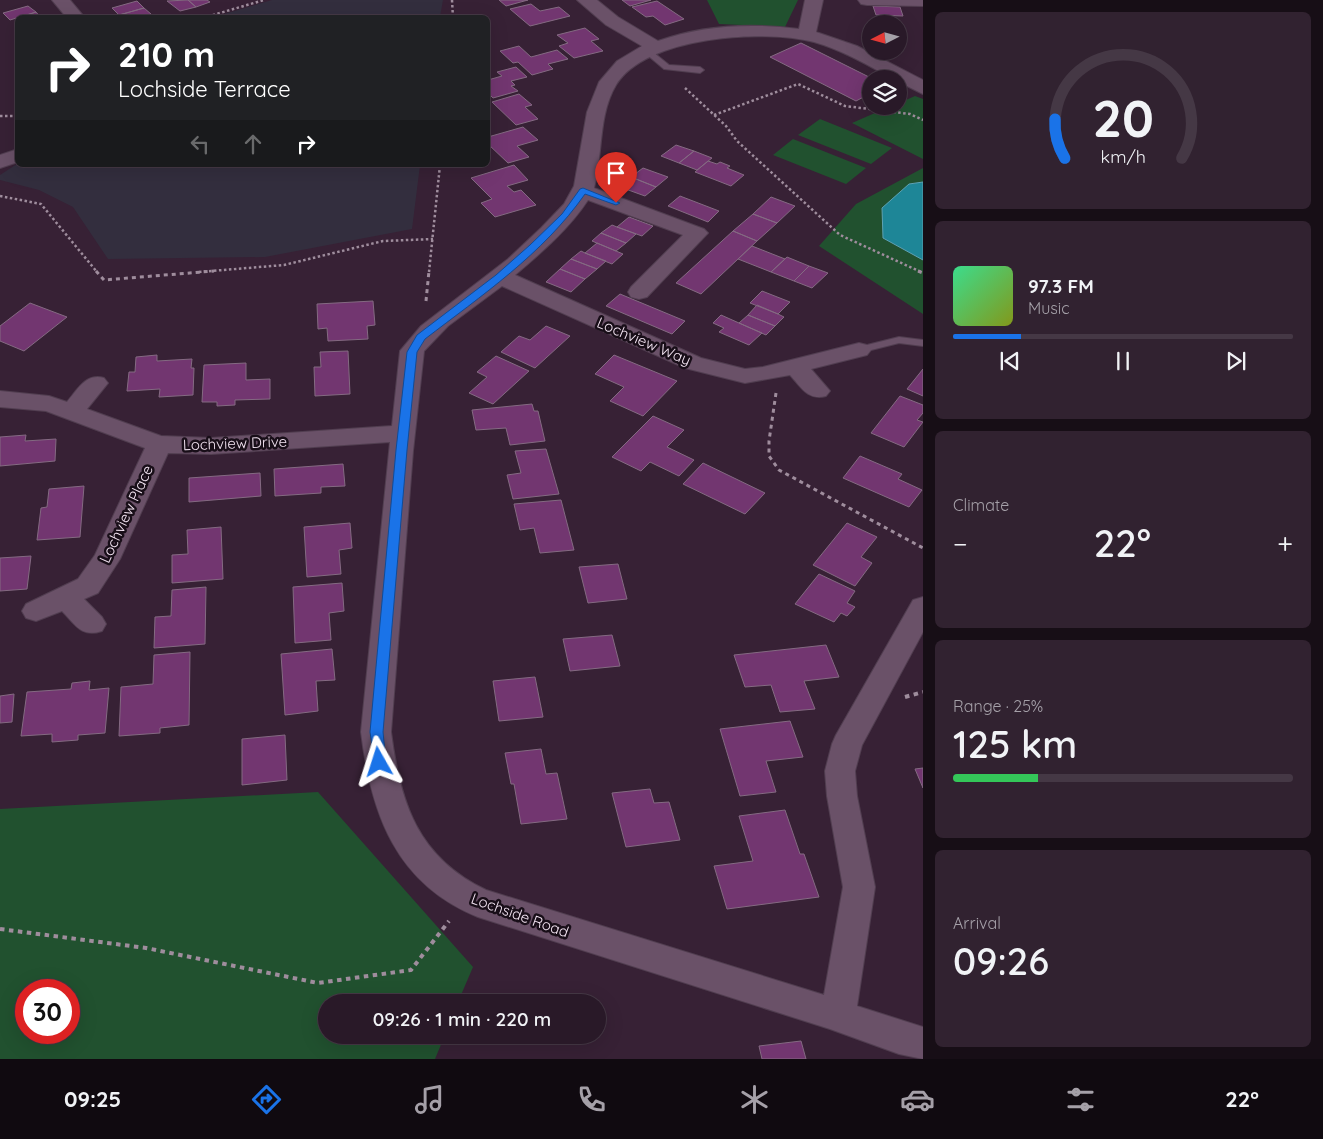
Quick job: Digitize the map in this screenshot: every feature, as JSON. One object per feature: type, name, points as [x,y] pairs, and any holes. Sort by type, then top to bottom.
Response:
[{"type":"street","points":[[61,0],[74,15]]},
{"type":"street","points":[[586,0],[652,49]]},
{"type":"street","points":[[806,36],[814,0]]},
{"type":"street","points":[[867,0],[923,1]]},
{"type":"street","name":"Lochside Road","points":[[923,88],[859,55],[828,42],[806,36],[770,32],[730,32],[679,40],[652,49],[621,68],[609,81],[600,100],[583,191],[565,216],[500,277],[421,337],[412,352],[376,732],[379,762],[386,796],[399,826],[420,858],[452,888],[486,905],[923,1044]]},
{"type":"street","points":[[0,162],[15,155]]},
{"type":"street","points":[[583,191],[697,233],[639,292]]},
{"type":"street","name":"Lochview Way","points":[[500,277],[693,363],[732,374],[745,376],[770,372],[859,350]]},
{"type":"street","points":[[795,366],[818,392]]},
{"type":"street","points":[[72,412],[96,383]]},
{"type":"street","name":"Lochview Drive","points":[[0,399],[49,404],[159,444],[211,446],[403,433]]},
{"type":"street","name":"Lochview Place","points":[[36,612],[88,586],[107,559],[159,444]]},
{"type":"street","points":[[66,598],[92,624]]},
{"type":"street","points":[[838,1016],[859,887],[842,796],[840,771],[847,744],[914,645],[923,607]]},
{"type":"lane","points":[[652,49],[667,67],[700,70]]},
{"type":"lane","points":[[859,350],[899,340],[923,342]]},
{"type":"path","points":[[213,15],[264,0]]},
{"type":"path","points":[[452,0],[453,15]]},
{"type":"path","points":[[923,120],[910,114],[846,106],[798,84],[714,115],[726,126],[737,141],[840,235],[923,273]]},
{"type":"path","points":[[0,116],[15,116]]},
{"type":"path","points":[[421,337],[440,167]]},
{"type":"path","points":[[0,196],[41,204],[104,280],[284,265],[383,241],[433,239]]},
{"type":"path","points":[[770,372],[778,384],[768,441],[769,456],[779,470],[923,548]]},
{"type":"path","points":[[0,929],[146,948],[318,982],[411,970],[468,896]]},
{"type":"shaded area","points":[[272,0],[443,0],[440,15],[221,15]]},
{"type":"shaded area","points":[[15,165],[15,167],[420,167],[412,229],[265,257],[108,259],[73,207],[39,190],[0,180],[0,175]]},
{"type":"green space","points":[[707,0],[798,0],[785,27],[719,24]]},
{"type":"green space","points":[[915,96],[923,99],[923,159],[852,123],[870,115],[907,115],[907,100]]},
{"type":"green space","points":[[820,119],[892,148],[871,164],[798,135]]},
{"type":"green space","points":[[793,139],[866,168],[846,184],[773,155]]},
{"type":"green space","points":[[923,168],[923,182],[909,184],[883,238],[923,260],[923,314],[819,246],[856,204]]},
{"type":"green space","points":[[318,792],[473,967],[461,994],[318,994],[318,1044],[441,1044],[435,1059],[0,1059],[0,809]]},
{"type":"water","points":[[923,182],[923,260],[883,238],[882,208],[909,184]]},
{"type":"building","points":[[188,0],[207,0],[210,2],[196,7]]},
{"type":"building","points":[[188,0],[196,7],[180,11],[167,1]]},
{"type":"building","points":[[499,0],[528,0],[506,6]]},
{"type":"building","points":[[622,0],[651,0],[630,6]]},
{"type":"building","points":[[137,1],[144,8],[119,15],[112,8]]},
{"type":"building","points":[[657,1],[684,19],[665,25],[653,16],[646,17],[632,7]]},
{"type":"building","points":[[531,4],[540,11],[559,7],[570,16],[530,26],[510,9]]},
{"type":"building","points":[[28,6],[36,12],[26,15],[15,15],[15,18],[10,20],[3,13]]},
{"type":"building","points":[[873,6],[900,7],[903,15],[876,15]]},
{"type":"building","points":[[144,8],[151,14],[148,15],[119,15]]},
{"type":"building","points":[[36,12],[38,15],[27,15]]},
{"type":"building","points":[[585,28],[599,39],[591,41],[603,51],[574,58],[559,46],[568,43],[557,35]]},
{"type":"building","points":[[801,43],[862,74],[862,98],[856,101],[770,57]]},
{"type":"building","points":[[519,46],[531,57],[557,50],[568,59],[548,64],[553,69],[532,75],[518,62],[513,63],[500,51]]},
{"type":"building","points":[[516,67],[527,77],[511,81],[515,85],[511,86],[518,91],[493,98],[490,95],[490,79],[502,76],[497,72]]},
{"type":"building","points":[[519,94],[532,105],[525,107],[538,119],[516,125],[492,102]]},
{"type":"building","points":[[523,127],[538,140],[517,146],[529,157],[508,163],[490,146],[490,136]]},
{"type":"building","points":[[676,145],[694,151],[679,163],[661,156]]},
{"type":"building","points":[[694,151],[712,158],[697,170],[679,163]]},
{"type":"building","points":[[708,161],[717,164],[720,162],[730,166],[727,168],[744,175],[731,186],[695,172]]},
{"type":"building","points":[[514,165],[528,180],[507,186],[514,192],[521,190],[536,205],[495,217],[481,203],[492,199],[471,178]]},
{"type":"building","points":[[643,168],[668,177],[656,187],[631,177]]},
{"type":"building","points":[[631,177],[656,187],[645,196],[620,187]]},
{"type":"building","points":[[680,196],[719,211],[708,222],[668,206]]},
{"type":"building","points":[[771,197],[795,206],[777,223],[753,214]]},
{"type":"building","points":[[753,214],[777,223],[757,241],[733,231]]},
{"type":"building","points":[[629,217],[653,226],[642,236],[617,227]]},
{"type":"building","points":[[612,225],[636,234],[626,243],[601,233]]},
{"type":"building","points":[[733,231],[757,241],[701,294],[676,283]]},
{"type":"building","points":[[601,233],[626,243],[616,251],[592,241]]},
{"type":"building","points":[[597,243],[623,254],[612,264],[585,253]]},
{"type":"building","points":[[752,246],[785,259],[771,272],[738,259]]},
{"type":"building","points":[[581,251],[606,261],[597,269],[571,259]]},
{"type":"building","points":[[787,257],[809,266],[794,281],[771,272]]},
{"type":"building","points":[[571,259],[597,269],[585,279],[560,269]]},
{"type":"building","points":[[809,266],[828,273],[812,288],[794,281]]},
{"type":"building","points":[[560,269],[585,279],[571,292],[546,282]]},
{"type":"building","points":[[762,291],[790,302],[778,314],[750,303]]},
{"type":"building","points":[[620,294],[685,321],[672,334],[606,306]]},
{"type":"building","points":[[373,301],[375,325],[367,326],[368,339],[328,341],[327,328],[318,329],[317,304]]},
{"type":"building","points":[[30,303],[67,317],[24,351],[0,341],[0,326]]},
{"type":"building","points":[[757,305],[784,317],[775,326],[748,315]]},
{"type":"building","points":[[721,315],[762,333],[749,345],[719,332],[724,328],[713,323]]},
{"type":"building","points":[[748,315],[775,326],[766,335],[739,323]]},
{"type":"building","points":[[546,326],[570,336],[535,368],[501,352],[519,336],[530,340]]},
{"type":"building","points":[[348,351],[350,394],[315,396],[314,367],[321,367],[320,352]]},
{"type":"building","points":[[157,355],[157,361],[192,359],[191,368],[194,368],[193,395],[159,397],[160,389],[127,391],[129,372],[135,372],[136,357]]},
{"type":"building","points":[[614,355],[677,381],[643,416],[610,401],[624,387],[595,374]]},
{"type":"building","points":[[496,356],[529,371],[493,404],[469,393],[487,377],[477,372]]},
{"type":"building","points":[[246,363],[246,380],[270,379],[270,399],[235,400],[235,405],[217,406],[217,402],[202,402],[204,365]]},
{"type":"building","points":[[923,369],[923,396],[907,389]]},
{"type":"building","points":[[900,396],[923,405],[923,413],[917,420],[923,422],[904,447],[871,433]]},
{"type":"building","points":[[532,404],[534,411],[538,411],[545,441],[510,445],[506,428],[476,430],[472,410]]},
{"type":"building","points":[[653,416],[684,430],[667,447],[694,460],[679,476],[650,462],[641,471],[612,457]]},
{"type":"building","points":[[26,435],[25,441],[56,439],[55,461],[0,466],[0,437]]},
{"type":"building","points":[[546,449],[559,494],[513,499],[507,475],[521,473],[515,451]]},
{"type":"building","points":[[860,456],[902,474],[898,479],[922,490],[909,507],[843,478]]},
{"type":"building","points":[[703,463],[765,493],[745,514],[683,484]]},
{"type":"building","points":[[343,464],[345,486],[321,487],[321,493],[275,496],[274,469]]},
{"type":"building","points":[[260,473],[261,496],[189,502],[189,478]]},
{"type":"building","points":[[84,486],[80,537],[37,540],[41,508],[47,507],[49,489]]},
{"type":"building","points":[[561,500],[574,550],[540,553],[534,528],[520,530],[514,504]]},
{"type":"building","points":[[350,523],[352,548],[339,550],[341,574],[307,577],[304,527]]},
{"type":"building","points":[[847,523],[877,537],[861,557],[872,563],[855,586],[813,565]]},
{"type":"building","points":[[221,527],[223,579],[172,583],[172,555],[188,554],[187,530]]},
{"type":"building","points":[[31,556],[27,589],[0,591],[0,558]]},
{"type":"building","points":[[618,564],[627,599],[588,603],[579,567]]},
{"type":"building","points":[[819,574],[855,591],[847,603],[855,607],[847,616],[841,613],[834,622],[795,604]]},
{"type":"building","points":[[342,583],[344,611],[329,613],[331,640],[295,643],[293,587]]},
{"type":"building","points":[[206,587],[205,644],[154,648],[155,617],[171,616],[172,590]]},
{"type":"building","points":[[612,635],[620,666],[570,671],[563,639]]},
{"type":"building","points":[[826,645],[839,677],[804,681],[815,709],[780,712],[771,685],[745,687],[734,655]]},
{"type":"building","points":[[332,649],[335,680],[316,681],[318,711],[285,715],[281,654]]},
{"type":"building","points":[[190,652],[189,725],[160,728],[160,733],[119,736],[121,687],[153,684],[154,655]]},
{"type":"building","points":[[535,677],[543,717],[499,721],[493,681]]},
{"type":"building","points":[[90,681],[89,690],[109,688],[105,733],[78,735],[78,740],[52,742],[52,734],[21,736],[27,692],[71,689],[72,683]]},
{"type":"building","points":[[14,694],[12,722],[0,723],[0,696]]},
{"type":"building","points":[[790,721],[803,757],[766,761],[776,792],[740,796],[720,729]]},
{"type":"building","points":[[285,735],[287,780],[242,785],[242,739]]},
{"type":"building","points":[[541,749],[546,774],[557,773],[567,819],[521,824],[514,784],[511,784],[505,753]]},
{"type":"building","points":[[923,768],[923,788],[915,769]]},
{"type":"building","points":[[650,789],[654,803],[669,802],[680,840],[626,847],[612,793]]},
{"type":"building","points":[[785,810],[800,854],[804,854],[819,897],[727,909],[714,866],[753,861],[739,816]]},
{"type":"building","points":[[801,1041],[806,1059],[762,1059],[759,1046]]},
{"type":"route","points":[[379,762],[376,732],[401,450],[412,352],[421,337],[500,277],[533,247],[565,216],[583,191],[616,203]]}]
